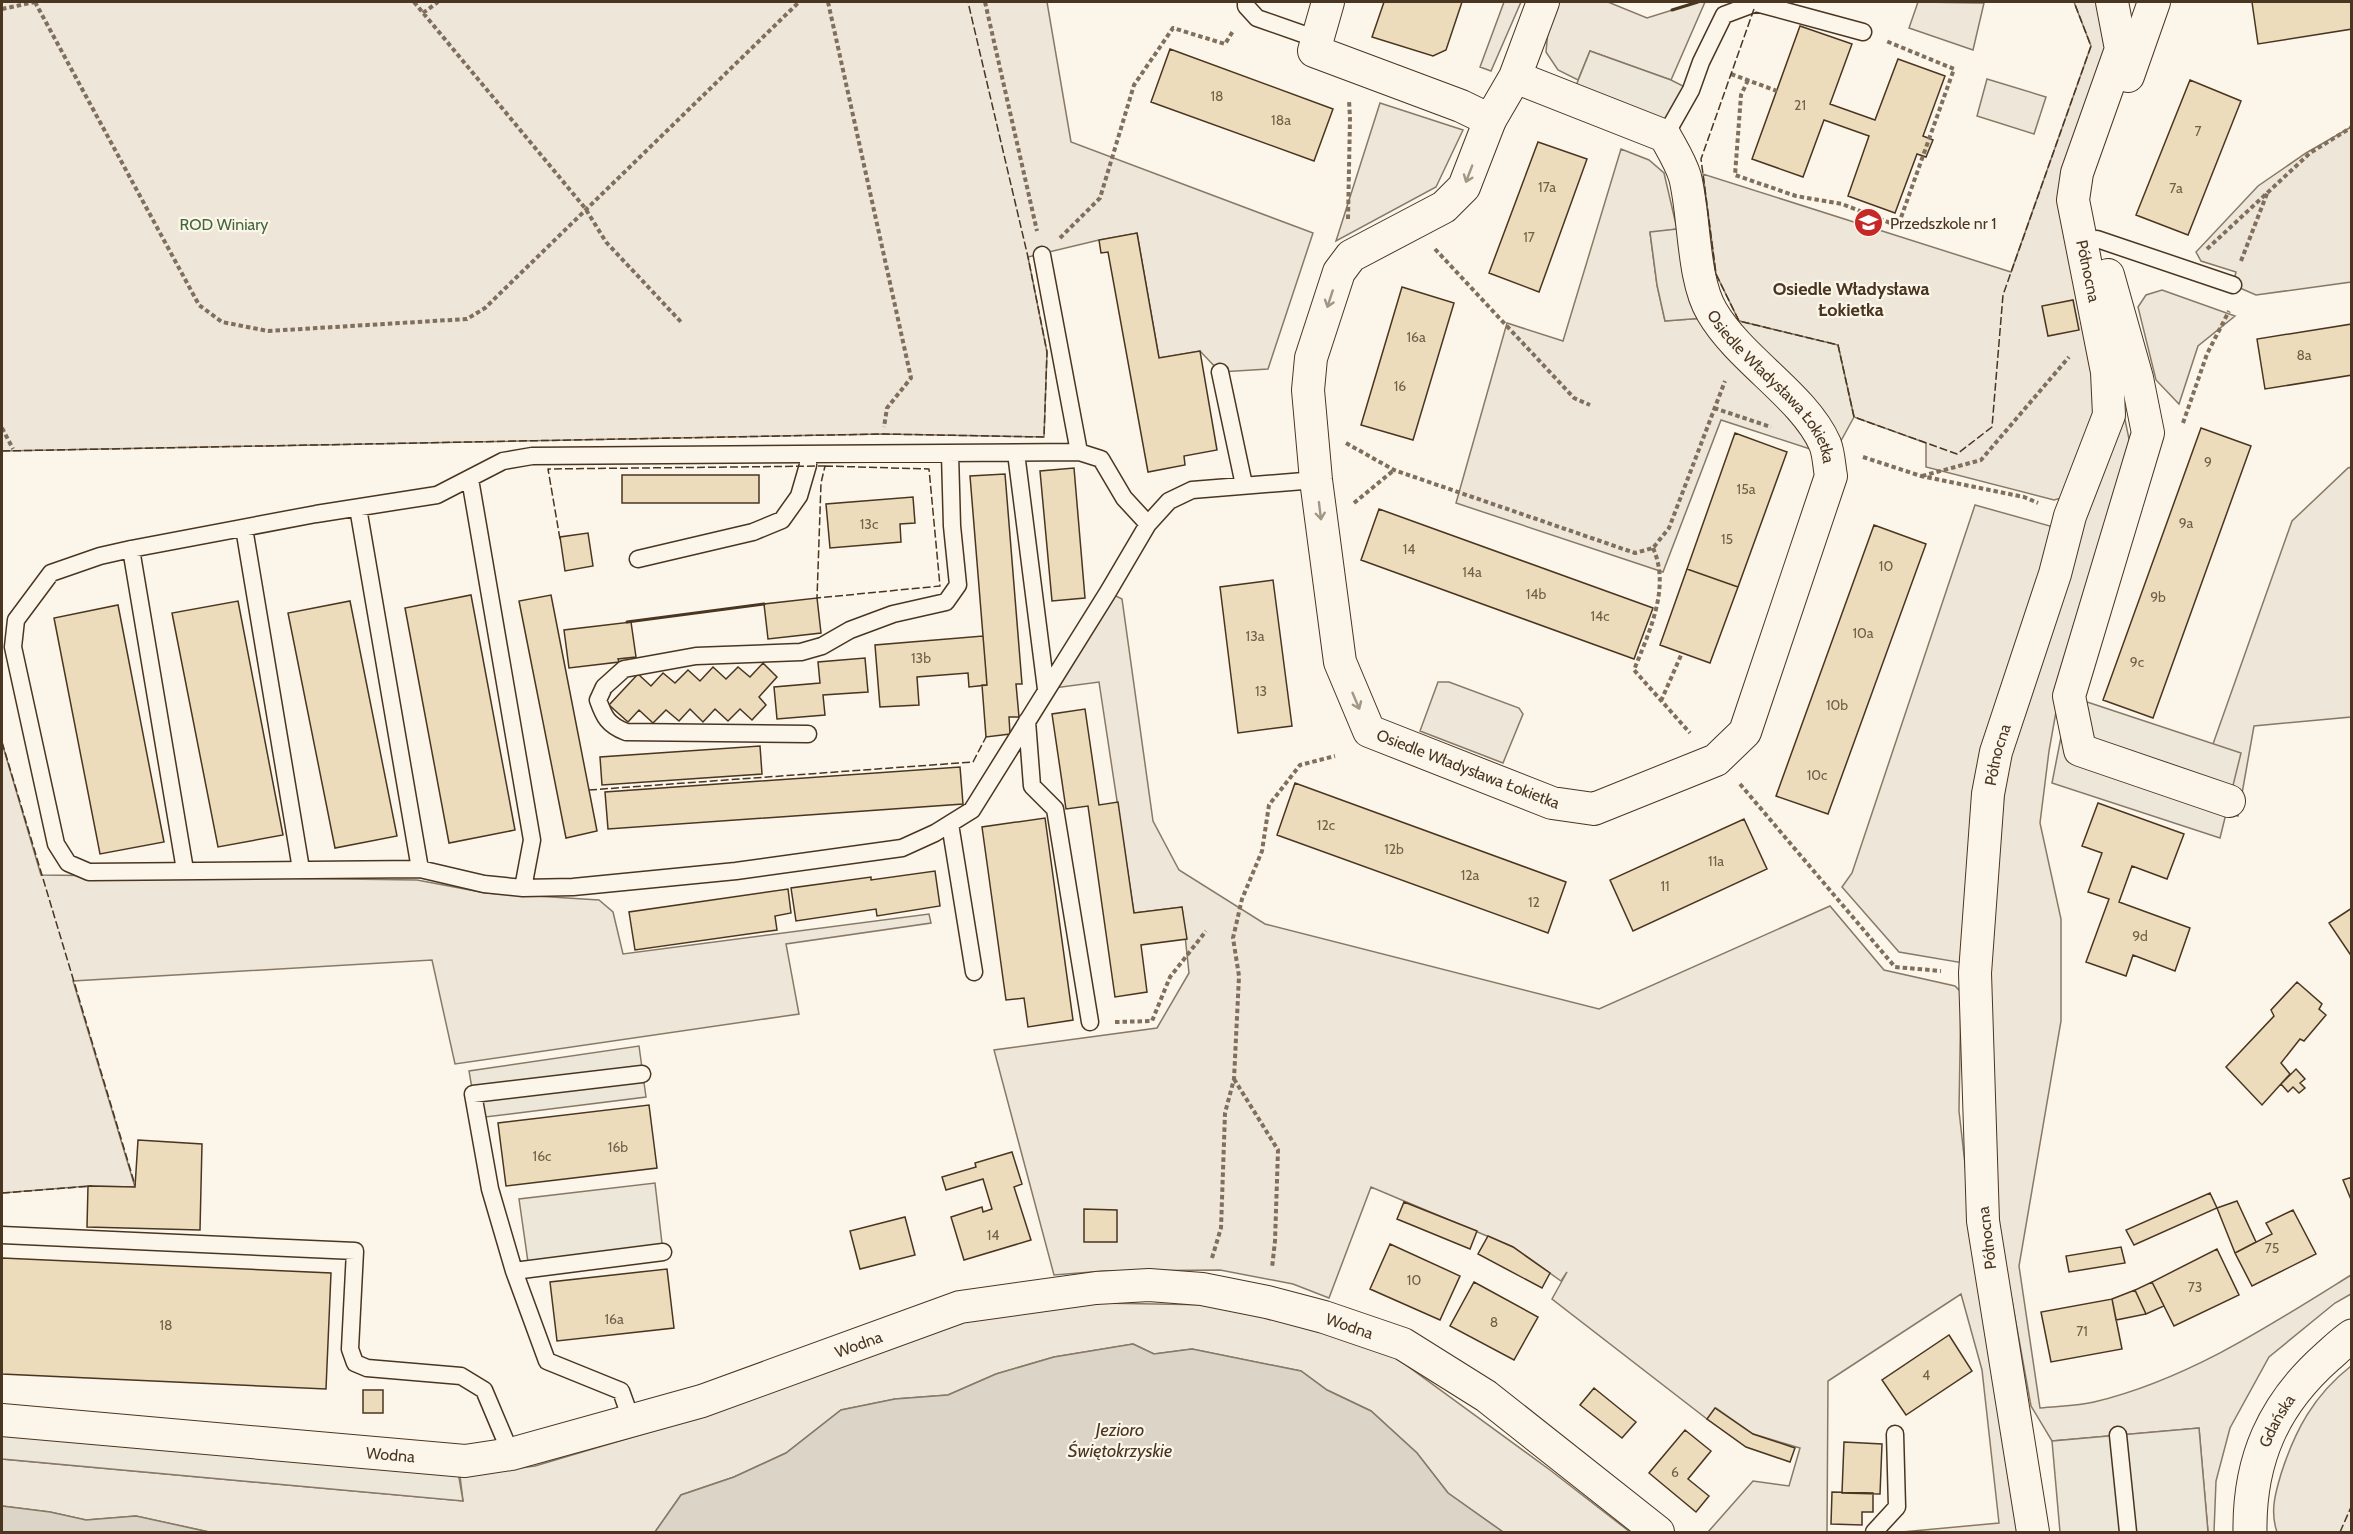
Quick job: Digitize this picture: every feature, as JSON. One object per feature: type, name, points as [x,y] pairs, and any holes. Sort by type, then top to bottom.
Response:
[{"type":"street","points":[[1328,2],[1314,51],[1461,106],[1490,120]]},
{"type":"street","points":[[1351,256],[1444,207],[1464,187],[1490,120],[1515,77],[1543,2]]},
{"type":"street","name":"Północna","points":[[2033,1533],[1983,1221],[1975,973],[1988,794],[1996,752],[2055,574],[2070,516],[2109,415],[2107,372],[2073,200],[2077,173],[2121,49],[2112,2]]},
{"type":"street","points":[[2154,2],[2092,175],[2088,203],[2137,378],[2148,433],[2069,696],[2080,750],[2229,801]]},
{"type":"street","points":[[1515,77],[1665,136]]},
{"type":"street","name":"Osiedle Władysława Łokietka","points":[[1351,256],[1339,273],[1311,358],[1308,390],[1316,480],[1340,662],[1369,731],[1552,803],[1594,809],[1727,770],[1745,732],[1831,476],[1826,446],[1801,409],[1738,347],[1716,318],[1704,296],[1684,177],[1665,136]]},
{"type":"street","name":"Wodna","points":[[2,1420],[465,1461],[511,1454],[702,1401],[960,1307],[1096,1288],[1149,1286],[1202,1289],[1267,1302],[1324,1317],[1403,1344],[1486,1396],[1658,1533]]},
{"type":"street","name":"Gdańska","points":[[2250,1533],[2255,1479],[2265,1439],[2287,1399],[2309,1373],[2352,1336]]},
{"type":"lane","points":[[1665,136],[1690,90],[1724,15],[1756,3],[1863,32]]},
{"type":"lane","points":[[1246,4],[1257,18],[1317,39]]},
{"type":"lane","points":[[2097,239],[2233,285]]},
{"type":"lane","points":[[1042,255],[1079,452]]},
{"type":"lane","points":[[1220,372],[1245,485]]},
{"type":"lane","points":[[1148,524],[1124,498],[1101,459],[1079,452],[531,456],[503,461],[437,495],[132,549],[100,556],[51,573],[16,620],[13,647],[56,844],[69,863],[90,872],[420,869],[484,884],[523,888],[573,887],[736,871],[902,848],[950,824],[972,810],[1148,524],[1169,501],[1192,490],[1316,480]]},
{"type":"lane","points":[[1016,453],[1046,689]]},
{"type":"lane","points":[[808,734],[626,732],[612,727],[602,712],[598,700],[604,687],[624,669],[696,656],[801,652],[822,646],[850,630],[893,614],[946,602],[958,585],[952,526],[950,454]]},
{"type":"lane","points":[[638,559],[753,532],[782,520],[799,496],[808,465],[808,455]]},
{"type":"lane","points":[[470,478],[532,840],[523,888]]},
{"type":"lane","points":[[358,508],[420,869]]},
{"type":"lane","points":[[244,528],[301,869]]},
{"type":"lane","points":[[132,549],[185,870]]},
{"type":"lane","points":[[1027,721],[1032,786],[1055,809],[1090,1022]]},
{"type":"lane","points":[[950,824],[974,972]]},
{"type":"lane","points":[[631,1419],[621,1391],[547,1361],[514,1271],[490,1189],[473,1094],[642,1074]]},
{"type":"lane","points":[[2,1235],[355,1251],[350,1349],[355,1363],[367,1368],[461,1376],[484,1390],[511,1454]]},
{"type":"lane","points":[[514,1271],[663,1252]]},
{"type":"lane","points":[[1874,1533],[1897,1507],[1895,1434]]},
{"type":"lane","points":[[2118,1435],[2128,1533]]},
{"type":"path","points":[[2,9],[35,2],[200,305],[222,322],[268,331],[467,319],[485,308],[585,208],[799,2]]},
{"type":"path","points":[[414,2],[585,208],[606,242],[681,322]]},
{"type":"path","points":[[423,13],[438,2]]},
{"type":"path","points":[[828,2],[911,378],[886,408],[883,434]]},
{"type":"path","points":[[986,2],[1042,255]]},
{"type":"path","points":[[1042,255],[1100,198],[1134,85],[1173,28],[1225,44],[1246,4]]},
{"type":"path","points":[[1748,80],[1741,95],[1735,175],[1796,196],[1842,204],[1898,226],[1954,69],[1863,32]]},
{"type":"path","points":[[1345,64],[1350,118],[1347,217],[1351,256]]},
{"type":"path","points":[[1731,74],[1777,91]]},
{"type":"path","points":[[2204,252],[2310,153],[2352,127]]},
{"type":"path","points":[[1425,253],[1444,244]]},
{"type":"path","points":[[1435,249],[1574,398],[1590,405]]},
{"type":"path","points":[[1921,476],[1981,460],[2098,323]]},
{"type":"path","points":[[1343,442],[1394,470],[1635,553],[1653,548],[1669,528],[1738,347]]},
{"type":"path","points":[[1714,408],[1921,476],[2024,497]]},
{"type":"path","points":[[2,428],[13,449]]},
{"type":"path","points":[[1349,507],[1394,470]]},
{"type":"path","points":[[1653,548],[1659,561],[1658,609],[1634,670],[1727,770],[1895,967],[1975,973]]},
{"type":"path","points":[[1661,701],[1682,653]]},
{"type":"path","points":[[1202,1289],[1221,1228],[1225,1113],[1234,1079],[1239,976],[1233,938],[1242,899],[1262,851],[1269,805],[1300,765],[1335,756]]},
{"type":"path","points":[[1090,1022],[1152,1021],[1170,977],[1206,931]]},
{"type":"path","points":[[1234,1079],[1278,1150],[1275,1241],[1267,1302]]},
{"type":"green space","name":"ROD Winiary","points":[[2,2],[1047,2],[1071,142],[1313,233],[1268,369],[1220,372],[1200,351],[1159,358],[1137,233],[1028,257],[1047,352],[1044,437],[883,434],[2,451]]},
{"type":"green space","points":[[1504,2],[1521,2],[1491,71],[1480,67]]},
{"type":"green space","points":[[1559,2],[1608,2],[1647,18],[1698,2],[1705,2],[1671,80],[1590,51],[1578,80],[1558,70],[1546,52],[1548,30]]},
{"type":"green space","points":[[1918,2],[1984,3],[1973,50],[1909,28]]},
{"type":"green space","points":[[2074,2],[2100,2],[2111,55],[2071,171],[2103,399],[2069,496],[2054,500],[1926,467],[1926,443],[1854,417],[1838,345],[1739,321],[1716,274],[1703,174],[2011,272],[2091,46]]},
{"type":"green space","points":[[1987,79],[2046,97],[2034,134],[1977,116]]},
{"type":"green space","points":[[1380,103],[1463,130],[1436,187],[1336,241]]},
{"type":"green space","points":[[2351,127],[2351,282],[2256,295],[2233,285],[2236,272],[2201,261],[2196,252],[2258,186],[2306,153]]},
{"type":"green space","points":[[1621,149],[1649,160],[1664,173],[1677,229],[1650,233],[1657,285],[1665,321],[1704,318],[1811,440],[1810,449],[1721,420],[1663,572],[1456,503],[1507,323],[1563,341]]},
{"type":"green space","points":[[2162,290],[2235,316],[2198,346],[2179,404],[2156,380],[2138,307],[2146,295]]},
{"type":"green space","points":[[2121,401],[2132,453],[2059,695],[2040,823],[2061,919],[2061,1021],[2019,1266],[2040,1408],[2094,1402],[2162,1380],[2227,1349],[2351,1275],[2351,1294],[2335,1303],[2269,1357],[2230,1428],[2216,1481],[2214,1532],[2208,1532],[2199,1428],[2052,1441],[2031,1406],[1999,1229],[1989,974],[2007,757]]},
{"type":"green space","points":[[2351,467],[2351,717],[2254,726],[2238,816],[2226,813],[2213,744],[2292,521]]},
{"type":"green space","points":[[1975,505],[2050,526],[2052,540],[1963,963],[1899,952],[1842,887],[1852,873]]},
{"type":"green space","points":[[1108,592],[1122,599],[1153,821],[1179,870],[1265,924],[1599,1009],[1830,906],[1884,970],[1955,986],[1961,992],[1959,1111],[1972,1226],[2019,1532],[1902,1532],[1999,1523],[1982,1370],[1961,1294],[1828,1381],[1827,1532],[1708,1532],[1753,1481],[1789,1486],[1800,1448],[1753,1434],[1716,1408],[1707,1419],[1552,1299],[1567,1272],[1561,1281],[1513,1247],[1371,1187],[1329,1298],[1293,1284],[1220,1270],[1104,1271],[1054,1275],[994,1050],[1157,1028],[1189,973],[1182,907],[1134,913],[1099,682],[1046,689]]},
{"type":"green space","points":[[1438,682],[1449,682],[1519,708],[1523,714],[1503,763],[1420,731]]},
{"type":"green space","points":[[2,743],[41,875],[417,880],[486,893],[599,900],[613,912],[623,954],[929,914],[931,923],[786,944],[799,1014],[455,1064],[432,960],[73,981],[135,1187],[88,1186],[2,1193]]},
{"type":"green space","points":[[1096,1303],[1216,1305],[1288,1320],[1395,1357],[1550,1470],[1630,1532],[1503,1532],[1448,1493],[1417,1453],[1371,1411],[1327,1390],[1301,1371],[1192,1349],[1154,1354],[1133,1344],[1054,1357],[996,1374],[948,1395],[895,1399],[841,1410],[786,1453],[734,1477],[681,1495],[655,1532],[209,1532],[136,1516],[86,1520],[50,1512],[2,1506],[2,1459],[463,1501],[460,1476],[535,1466],[707,1415],[969,1320]]},
{"type":"green space","points":[[2351,1366],[2351,1532],[2277,1532],[2274,1517],[2275,1496],[2293,1443],[2316,1401]]},
{"type":"shaded area","points":[[1590,51],[1671,80],[1691,90],[1665,136],[1571,98]]},
{"type":"shaded area","points":[[1677,229],[1695,238],[1704,318],[1665,321],[1657,285],[1650,232]]},
{"type":"shaded area","points":[[1739,321],[1838,345],[1854,417],[1837,448],[1738,347]]},
{"type":"shaded area","points":[[2069,696],[2241,753],[2220,838],[2052,783]]},
{"type":"shaded area","points":[[639,1046],[646,1097],[477,1118],[469,1071]]},
{"type":"shaded area","points":[[655,1183],[663,1252],[529,1269],[519,1199]]},
{"type":"shaded area","points":[[2,1419],[456,1460],[463,1501],[2,1459]]},
{"type":"shaded area","points":[[2199,1428],[2208,1532],[2060,1532],[2052,1441]]},
{"type":"water","name":"Jezioro Świętokrzyskie","points":[[1133,1344],[1154,1354],[1192,1349],[1301,1371],[1327,1390],[1371,1411],[1417,1453],[1448,1493],[1503,1532],[655,1532],[681,1495],[734,1477],[786,1453],[841,1410],[895,1399],[948,1395],[996,1374],[1054,1357]]},
{"type":"water","points":[[2,1506],[50,1512],[86,1520],[136,1516],[209,1532],[2,1532]]},
{"type":"building","points":[[1384,2],[1462,2],[1446,50],[1433,56],[1372,37]]},
{"type":"building","points":[[2252,2],[2352,2],[2352,29],[2258,44]]},
{"type":"building","points":[[1800,26],[1852,44],[1830,104],[1875,120],[1898,59],[1945,76],[1923,136],[1933,140],[1926,157],[1917,154],[1895,213],[1848,196],[1869,136],[1824,120],[1803,177],[1752,159]]},
{"type":"building","points":[[1170,49],[1333,109],[1314,161],[1151,102]]},
{"type":"building","points":[[2190,80],[2241,101],[2188,235],[2136,215]]},
{"type":"building","points":[[1538,142],[1587,159],[1539,292],[1489,273]]},
{"type":"building","points":[[1137,233],[1159,358],[1200,351],[1217,450],[1184,456],[1185,465],[1148,472],[1108,252],[1101,253],[1099,240]]},
{"type":"building","points":[[1402,287],[1454,303],[1413,440],[1361,425]]},
{"type":"building","points":[[2073,300],[2079,330],[2048,336],[2042,306]]},
{"type":"building","points":[[2352,324],[2352,375],[2265,389],[2257,339]]},
{"type":"building","points":[[2201,428],[2251,446],[2153,718],[2103,700]]},
{"type":"building","points":[[1735,433],[1787,452],[1738,587],[1687,569]]},
{"type":"building","points":[[1074,468],[1085,598],[1052,601],[1040,471]]},
{"type":"building","points":[[1005,474],[1022,684],[1016,684],[1019,717],[1009,717],[1010,734],[986,737],[982,685],[987,685],[970,476]]},
{"type":"building","points":[[622,475],[759,475],[759,503],[622,503]]},
{"type":"building","points":[[913,497],[915,523],[900,524],[901,542],[830,548],[826,504]]},
{"type":"building","points":[[1379,509],[1653,608],[1634,659],[1361,560]]},
{"type":"building","points":[[1874,525],[1926,544],[1828,814],[1776,796]]},
{"type":"building","points":[[588,533],[593,566],[565,571],[560,537]]},
{"type":"building","points":[[1687,569],[1738,587],[1710,663],[1660,645]]},
{"type":"building","points":[[1273,580],[1292,726],[1238,733],[1220,587]]},
{"type":"building","points":[[471,595],[515,830],[449,843],[405,608]]},
{"type":"building","points":[[551,595],[597,831],[566,838],[519,601]]},
{"type":"building","points":[[817,598],[821,633],[768,639],[764,604]]},
{"type":"building","points":[[238,601],[283,835],[218,847],[172,613]]},
{"type":"building","points":[[350,601],[397,836],[335,848],[288,613]]},
{"type":"building","points":[[118,605],[164,842],[100,854],[54,618]]},
{"type":"building","points":[[631,622],[636,657],[618,659],[619,662],[569,668],[564,630]]},
{"type":"building","points":[[983,636],[987,685],[969,687],[968,673],[917,677],[919,705],[880,707],[875,645]]},
{"type":"building","points":[[865,658],[868,692],[823,695],[825,715],[777,719],[774,687],[820,683],[818,662]]},
{"type":"building","points":[[763,663],[777,677],[759,697],[766,705],[752,720],[740,709],[728,721],[715,709],[703,722],[690,709],[679,721],[666,710],[653,723],[639,710],[628,722],[609,705],[638,674],[651,686],[663,673],[675,683],[688,670],[700,681],[713,667],[726,679],[738,667],[750,677]]},
{"type":"building","points":[[1085,709],[1099,805],[1118,802],[1134,913],[1182,907],[1187,939],[1141,945],[1147,992],[1115,997],[1088,806],[1066,809],[1052,714]]},
{"type":"building","points":[[760,746],[762,774],[602,785],[600,757]]},
{"type":"building","points":[[960,767],[963,804],[608,829],[605,792]]},
{"type":"building","points":[[1295,783],[1566,882],[1548,933],[1277,835]]},
{"type":"building","points":[[2098,803],[2184,834],[2167,879],[2132,866],[2119,902],[2190,928],[2175,971],[2133,955],[2126,976],[2086,962],[2109,899],[2088,892],[2102,853],[2082,846]]},
{"type":"building","points":[[1045,818],[1073,1020],[1028,1027],[1024,998],[1006,1000],[982,827]]},
{"type":"building","points":[[1744,819],[1767,869],[1633,931],[1610,880]]},
{"type":"building","points":[[935,871],[940,906],[877,916],[876,909],[796,921],[791,888]]},
{"type":"building","points":[[788,889],[791,913],[775,916],[777,930],[635,950],[629,912]]},
{"type":"building","points":[[2352,908],[2352,957],[2329,923]]},
{"type":"building","points":[[2297,982],[2322,1004],[2319,1009],[2326,1015],[2304,1041],[2300,1039],[2281,1063],[2290,1074],[2262,1105],[2226,1067],[2274,1016],[2271,1010]]},
{"type":"building","points":[[2296,1069],[2305,1079],[2300,1083],[2305,1088],[2299,1093],[2293,1087],[2288,1092],[2281,1084]]},
{"type":"building","points":[[649,1105],[657,1168],[506,1186],[498,1123]]},
{"type":"building","points":[[138,1140],[202,1144],[200,1230],[87,1227],[88,1186],[135,1187]]},
{"type":"building","points":[[1012,1152],[1022,1184],[1014,1187],[1031,1240],[964,1260],[951,1217],[982,1207],[983,1212],[992,1209],[983,1179],[946,1190],[942,1177],[976,1167],[975,1163]]},
{"type":"building","points":[[2352,1177],[2352,1202],[2343,1180]]},
{"type":"building","points":[[2210,1193],[2217,1208],[2134,1245],[2126,1230]]},
{"type":"building","points":[[2237,1201],[2256,1242],[2235,1253],[2217,1208]]},
{"type":"building","points":[[1404,1202],[1477,1231],[1470,1249],[1397,1219]]},
{"type":"building","points":[[1084,1209],[1117,1210],[1117,1242],[1084,1242]]},
{"type":"building","points":[[2293,1210],[2316,1254],[2252,1286],[2235,1253],[2272,1234],[2266,1223]]},
{"type":"building","points":[[905,1217],[915,1255],[860,1269],[850,1231]]},
{"type":"building","points":[[1488,1236],[1513,1247],[1550,1273],[1542,1288],[1478,1254]]},
{"type":"building","points":[[1390,1244],[1460,1276],[1440,1320],[1370,1289]]},
{"type":"building","points":[[2121,1247],[2125,1263],[2069,1272],[2066,1256]]},
{"type":"building","points":[[2217,1249],[2239,1295],[2174,1326],[2152,1282]]},
{"type":"building","points":[[2,1258],[331,1273],[326,1389],[2,1374]]},
{"type":"building","points":[[667,1269],[674,1328],[557,1341],[550,1282]]},
{"type":"building","points":[[1474,1282],[1538,1317],[1514,1360],[1450,1326]]},
{"type":"building","points":[[2152,1282],[2164,1306],[2146,1314],[2135,1290]]},
{"type":"building","points":[[2135,1290],[2146,1314],[2116,1320],[2112,1299]]},
{"type":"building","points":[[2112,1299],[2122,1349],[2051,1362],[2041,1312]]},
{"type":"building","points":[[1949,1335],[1972,1371],[1906,1415],[1882,1380]]},
{"type":"building","points":[[1594,1388],[1636,1422],[1622,1438],[1580,1405]]},
{"type":"building","points":[[363,1390],[383,1390],[383,1413],[363,1413]]},
{"type":"building","points":[[1715,1408],[1753,1434],[1795,1448],[1790,1462],[1746,1447],[1707,1419]]},
{"type":"building","points":[[1685,1430],[1711,1451],[1688,1479],[1709,1496],[1696,1512],[1649,1473]]},
{"type":"building","points":[[1844,1442],[1882,1444],[1880,1494],[1842,1493]]},
{"type":"building","points":[[1832,1492],[1873,1493],[1873,1512],[1862,1512],[1862,1525],[1831,1524]]},
{"type":"fence","points":[[2,451],[883,434],[1044,437],[1047,352],[1028,257],[968,2]]},
{"type":"fence","points":[[1754,9],[1701,159],[1716,274],[1739,321],[1838,345],[1854,417],[1957,454],[1992,427],[2003,295],[2091,46],[2074,2]]},
{"type":"fence","points":[[825,466],[929,469],[940,586],[817,598],[821,483],[825,466]]},
{"type":"fence","points":[[560,539],[548,469],[825,466]]},
{"type":"fence","points":[[589,790],[973,762],[986,737]]},
{"type":"fence","points":[[2,742],[135,1185]]},
{"type":"fence","points":[[2,1193],[92,1186]]},
{"type":"fence","points":[[2340,1532],[2352,1505]]},
{"type":"wall","points":[[1672,10],[1698,2]]},
{"type":"wall","points":[[627,622],[764,604]]},
{"type":"place","name":"Przedszkole nr 1","points":[[1869,223]]},
{"type":"district","name":"Osiedle Władysława Łokietka","points":[[1851,299]]}]
